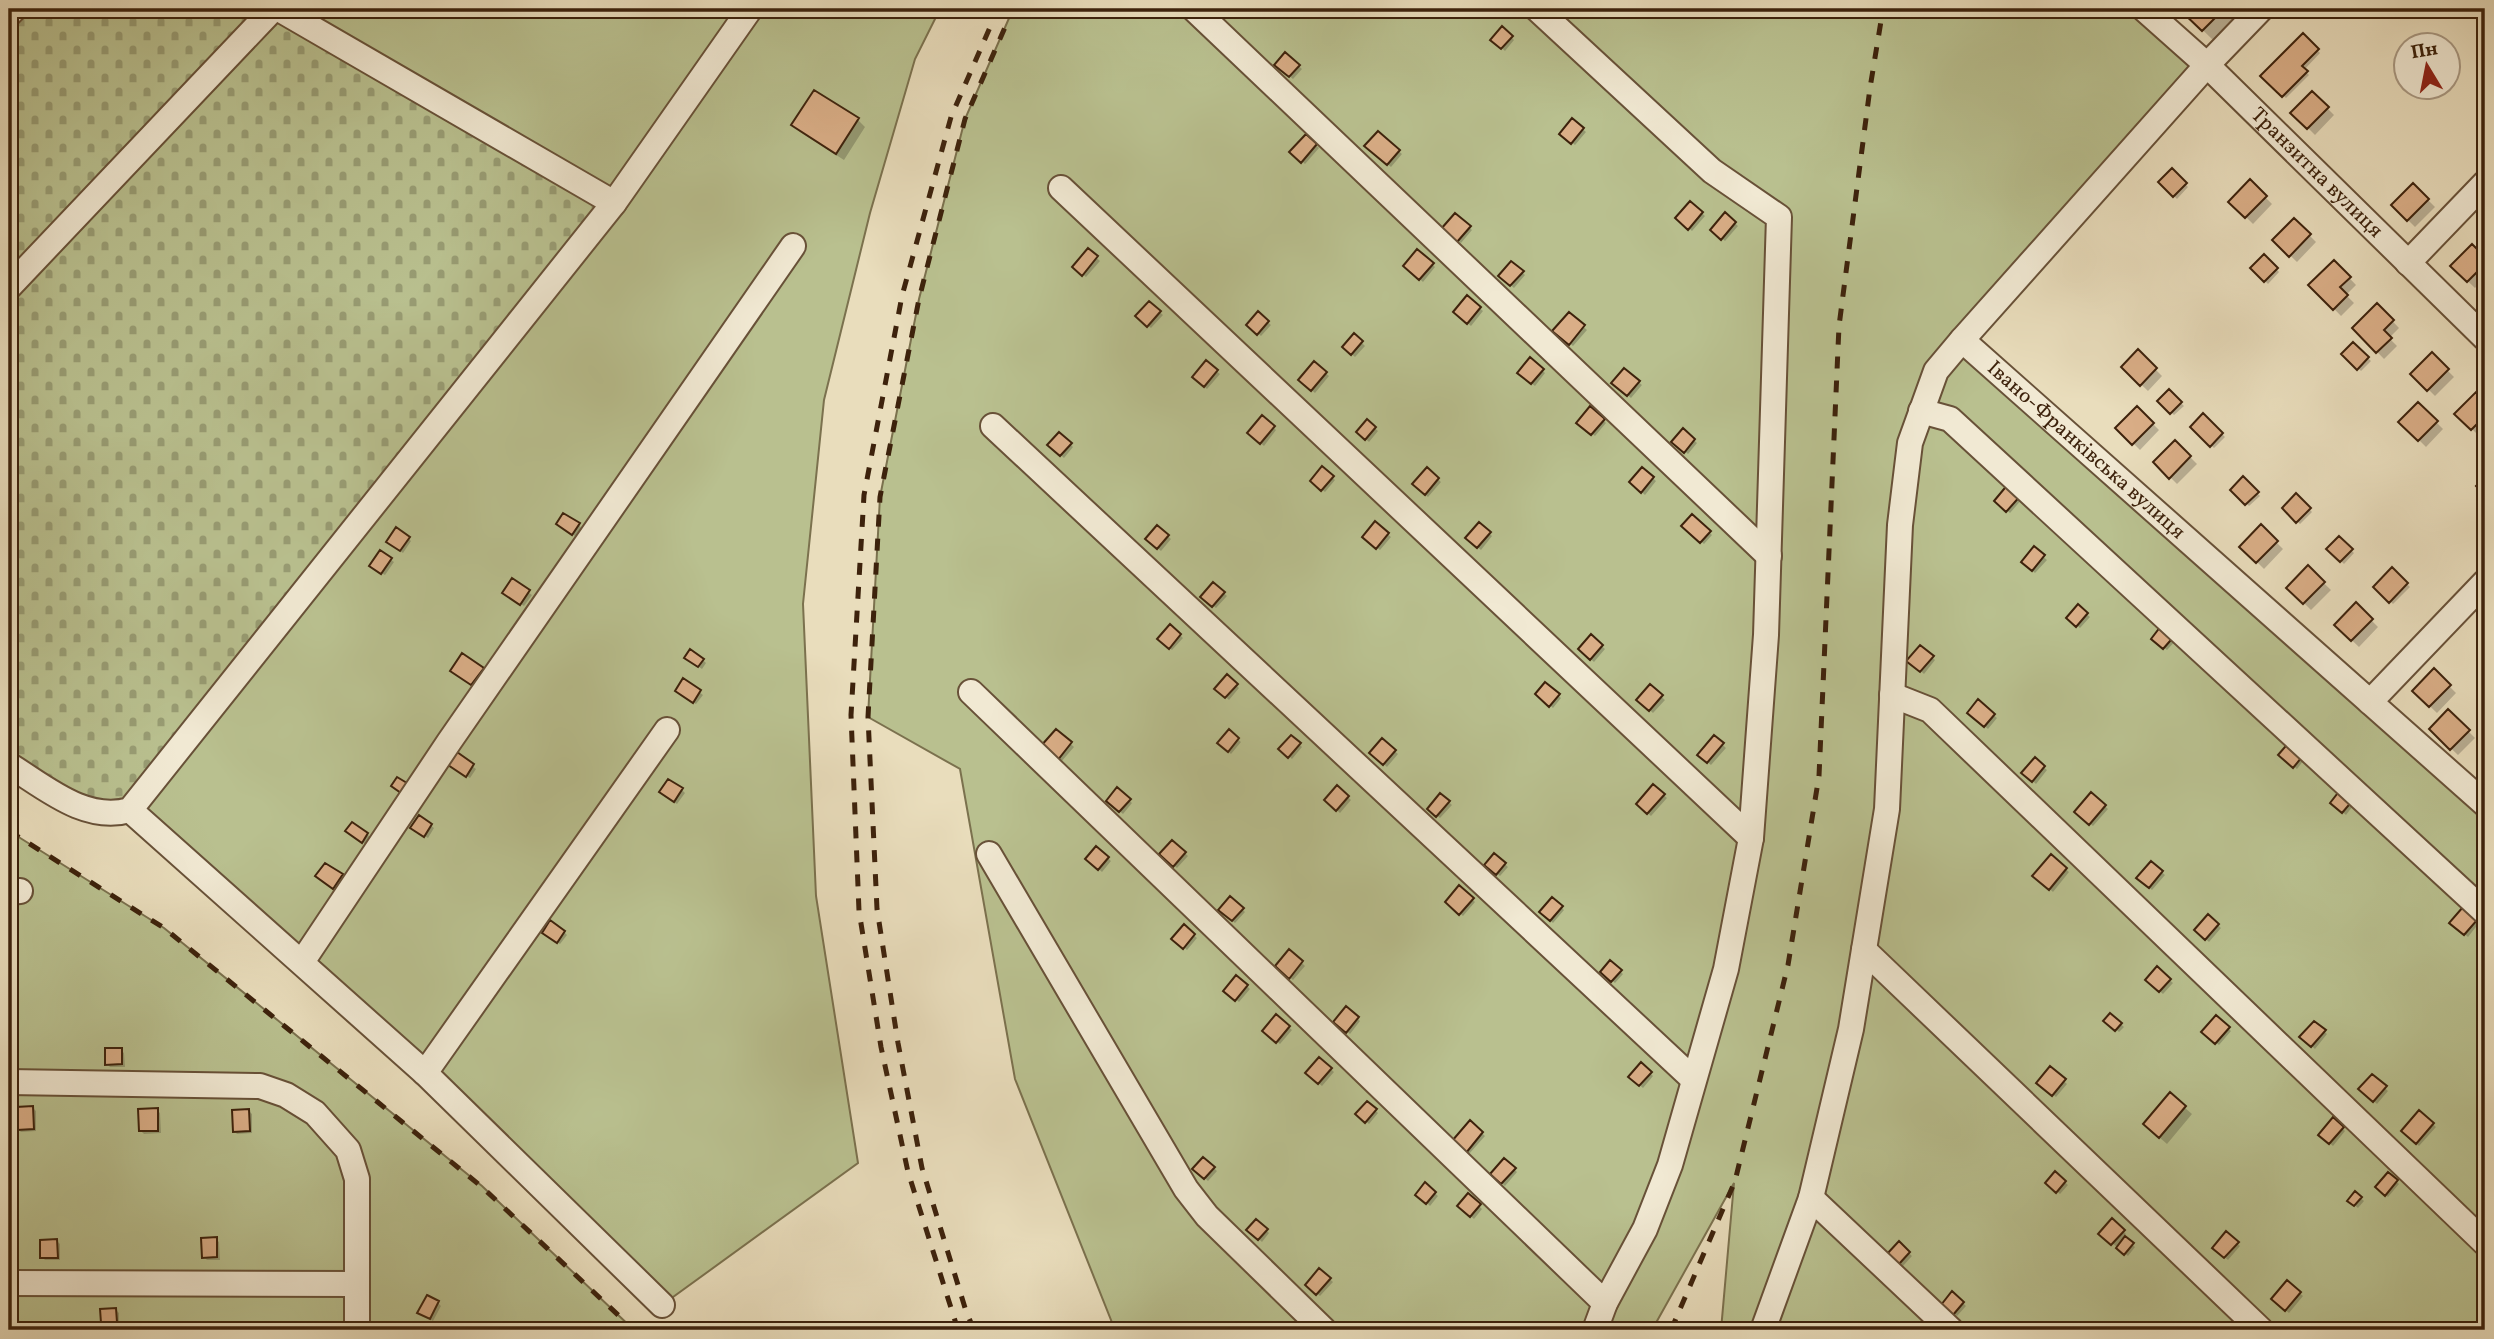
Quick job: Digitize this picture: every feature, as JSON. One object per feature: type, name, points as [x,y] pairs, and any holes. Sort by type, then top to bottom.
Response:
[{"type":"street","points":[[9,13],[14,9]]},
{"type":"street","points":[[9,287],[273,9]]},
{"type":"street","points":[[279,9],[614,203]]},
{"type":"street","points":[[9,765],[78,808],[118,814],[130,810],[614,203],[750,9]]},
{"type":"street","points":[[1194,9],[1769,556]]},
{"type":"street","points":[[1537,9],[1712,171],[1779,217],[1766,635],[1751,838],[1727,969],[1670,1166],[1645,1229],[1605,1303],[1595,1330]]},
{"type":"street","name":"Транзитна вулиця","points":[[2144,9],[2207,65],[2485,338]]},
{"type":"street","points":[[1763,1330],[1811,1198],[1851,1029],[1887,809],[1900,525],[1910,443],[1936,371],[2207,65],[2261,9]]},
{"type":"street","points":[[2408,263],[2485,183]]},
{"type":"street","points":[[1061,188],[1751,838]]},
{"type":"street","points":[[302,962],[449,742],[793,246]]},
{"type":"street","name":"Івано-Франківська вулиця","points":[[1962,340],[2485,804]]},
{"type":"street","points":[[1921,411],[1950,419],[2485,912]]},
{"type":"street","points":[[993,426],[1693,1079]]},
{"type":"street","points":[[2370,702],[2485,582]]},
{"type":"street","points":[[971,692],[1605,1303]]},
{"type":"street","points":[[1892,695],[1930,710],[2485,1243]]},
{"type":"street","points":[[425,1073],[667,730]]},
{"type":"street","points":[[130,810],[425,1073],[662,1305]]},
{"type":"street","points":[[989,854],[1186,1189],[1207,1216],[1324,1330]]},
{"type":"street","points":[[1864,950],[2261,1330]]},
{"type":"street","points":[[9,1082],[260,1086],[286,1095],[315,1113],[348,1150],[357,1179],[358,1330]]},
{"type":"street","points":[[1811,1198],[1951,1330]]},
{"type":"street","points":[[9,1283],[357,1284]]},
{"type":"green space","points":[[9,9],[279,9],[614,203],[118,814],[9,765]]},
{"type":"green space","points":[[279,9],[940,9],[915,59],[870,213],[824,400],[803,604],[816,896],[858,1163],[662,1305],[130,811],[614,204]]},
{"type":"green space","points":[[1013,9],[2144,9],[2207,65],[1962,340],[2485,805],[2485,1330],[1721,1330],[1734,1183],[1652,1330],[1115,1330],[1015,1079],[960,769],[868,717],[880,497],[919,299],[965,119]]},
{"type":"green space","points":[[9,831],[164,928],[482,1186],[634,1330],[9,1330]]},
{"type":"building","points":[[2179,9],[2224,9],[2202,31]]},
{"type":"building","points":[[1502,26],[1513,36],[1501,49],[1490,40]]},
{"type":"building","points":[[2303,33],[2319,49],[2302,66],[2308,71],[2282,97],[2260,76]]},
{"type":"building","points":[[1285,52],[1300,65],[1289,77],[1274,65]]},
{"type":"building","points":[[814,90],[859,118],[836,154],[791,125]]},
{"type":"building","points":[[2312,91],[2329,107],[2307,129],[2290,113]]},
{"type":"building","points":[[1572,118],[1584,128],[1571,144],[1559,134]]},
{"type":"building","points":[[1378,131],[1400,150],[1387,165],[1364,146]]},
{"type":"building","points":[[1306,134],[1317,144],[1301,163],[1289,152]]},
{"type":"building","points":[[2172,168],[2187,183],[2173,197],[2158,182]]},
{"type":"building","points":[[2250,179],[2267,196],[2245,218],[2228,202]]},
{"type":"building","points":[[2413,183],[2429,199],[2407,221],[2391,205]]},
{"type":"building","points":[[1690,201],[1703,212],[1688,230],[1675,218]]},
{"type":"building","points":[[1725,212],[1736,222],[1721,240],[1710,230]]},
{"type":"building","points":[[1455,213],[1471,226],[1457,242],[1441,229]]},
{"type":"building","points":[[2294,218],[2311,234],[2289,257],[2272,240]]},
{"type":"building","points":[[2472,244],[2485,257],[2485,264],[2467,282],[2450,266]]},
{"type":"building","points":[[1088,248],[1098,256],[1082,276],[1072,267]]},
{"type":"building","points":[[1417,249],[1434,263],[1419,280],[1403,266]]},
{"type":"building","points":[[2264,254],[2278,268],[2264,282],[2250,268]]},
{"type":"building","points":[[2334,260],[2351,277],[2340,287],[2348,295],[2333,310],[2308,285]]},
{"type":"building","points":[[1511,261],[1524,271],[1510,286],[1498,276]]},
{"type":"building","points":[[1467,295],[1481,307],[1467,324],[1453,312]]},
{"type":"building","points":[[1149,301],[1161,311],[1147,327],[1135,316]]},
{"type":"building","points":[[2377,303],[2394,320],[2384,330],[2392,338],[2376,353],[2352,328]]},
{"type":"building","points":[[1258,311],[1269,321],[1257,335],[1246,325]]},
{"type":"building","points":[[1569,312],[1585,325],[1569,345],[1552,331]]},
{"type":"building","points":[[1354,333],[1363,341],[1351,355],[1342,347]]},
{"type":"building","points":[[2353,342],[2369,357],[2357,370],[2341,354]]},
{"type":"building","points":[[2138,349],[2157,368],[2140,386],[2121,367]]},
{"type":"building","points":[[2432,352],[2449,369],[2427,391],[2410,374]]},
{"type":"building","points":[[1530,357],[1544,369],[1531,384],[1517,373]]},
{"type":"building","points":[[1206,360],[1218,370],[1204,387],[1192,377]]},
{"type":"building","points":[[1314,361],[1327,372],[1311,391],[1298,380]]},
{"type":"building","points":[[1624,368],[1640,381],[1627,396],[1611,383]]},
{"type":"building","points":[[2169,389],[2182,402],[2170,414],[2157,401]]},
{"type":"building","points":[[2476,392],[2485,400],[2485,416],[2471,430],[2454,414]]},
{"type":"building","points":[[2418,402],[2438,421],[2418,441],[2398,422]]},
{"type":"building","points":[[1590,406],[1605,419],[1591,435],[1576,423]]},
{"type":"building","points":[[2137,406],[2154,423],[2132,445],[2115,428]]},
{"type":"building","points":[[2203,413],[2223,433],[2210,447],[2190,427]]},
{"type":"building","points":[[1262,415],[1275,426],[1260,444],[1247,433]]},
{"type":"building","points":[[1367,419],[1376,427],[1365,440],[1356,432]]},
{"type":"building","points":[[1683,428],[1695,439],[1684,453],[1671,442]]},
{"type":"building","points":[[1059,432],[1072,443],[1060,456],[1047,445]]},
{"type":"building","points":[[2175,440],[2191,456],[2169,479],[2153,462]]},
{"type":"building","points":[[1322,466],[1334,476],[1321,491],[1310,481]]},
{"type":"building","points":[[1427,467],[1439,478],[1425,495],[1412,484]]},
{"type":"building","points":[[1642,467],[1654,477],[1641,493],[1629,482]]},
{"type":"building","points":[[2243,476],[2259,492],[2245,505],[2230,490]]},
{"type":"building","points":[[2485,477],[2485,495],[2476,486]]},
{"type":"building","points":[[2009,483],[2022,494],[2006,512],[1994,501]]},
{"type":"building","points":[[2296,493],[2311,508],[2296,523],[2282,508]]},
{"type":"building","points":[[563,513],[580,523],[572,535],[556,524]]},
{"type":"building","points":[[1692,514],[1711,531],[1700,543],[1681,526]]},
{"type":"building","points":[[1375,521],[1389,533],[1376,549],[1362,537]]},
{"type":"building","points":[[1479,522],[1491,532],[1477,548],[1465,538]]},
{"type":"building","points":[[2261,524],[2278,541],[2256,563],[2239,547]]},
{"type":"building","points":[[1157,525],[1169,535],[1157,549],[1145,539]]},
{"type":"building","points":[[396,527],[410,537],[400,551],[386,542]]},
{"type":"building","points":[[2339,536],[2353,549],[2340,562],[2326,549]]},
{"type":"building","points":[[2034,546],[2045,555],[2032,571],[2021,562]]},
{"type":"building","points":[[380,550],[392,558],[381,574],[369,566]]},
{"type":"building","points":[[2308,565],[2325,582],[2303,604],[2286,588]]},
{"type":"building","points":[[2392,567],[2408,583],[2389,603],[2373,587]]},
{"type":"building","points":[[512,578],[530,590],[520,605],[502,593]]},
{"type":"building","points":[[1213,582],[1225,592],[1212,607],[1200,597]]},
{"type":"building","points":[[2356,602],[2373,619],[2351,641],[2334,625]]},
{"type":"building","points":[[2078,604],[2088,613],[2076,627],[2066,618]]},
{"type":"building","points":[[2164,622],[2177,633],[2163,649],[2151,639]]},
{"type":"building","points":[[1170,624],[1181,634],[1169,649],[1157,639]]},
{"type":"building","points":[[1591,634],[1603,645],[1590,660],[1578,649]]},
{"type":"building","points":[[1920,645],[1934,656],[1920,672],[1906,661]]},
{"type":"building","points":[[690,649],[704,659],[698,667],[684,658]]},
{"type":"building","points":[[462,653],[484,668],[471,685],[450,671]]},
{"type":"building","points":[[2434,668],[2451,685],[2429,707],[2412,691]]},
{"type":"building","points":[[1227,674],[1238,684],[1225,698],[1214,689]]},
{"type":"building","points":[[683,678],[701,690],[693,703],[675,691]]},
{"type":"building","points":[[1545,682],[1560,694],[1549,707],[1535,694]]},
{"type":"building","points":[[1650,684],[1663,695],[1649,711],[1636,700]]},
{"type":"building","points":[[1978,699],[1995,714],[1984,727],[1967,713]]},
{"type":"building","points":[[2448,709],[2470,730],[2450,750],[2429,729]]},
{"type":"building","points":[[1056,729],[1072,742],[1057,761],[1040,747]]},
{"type":"building","points":[[1229,729],[1239,738],[1228,752],[1217,743]]},
{"type":"building","points":[[1291,735],[1301,743],[1288,758],[1278,749]]},
{"type":"building","points":[[1714,735],[1724,743],[1707,763],[1697,755]]},
{"type":"building","points":[[1382,738],[1396,750],[1383,765],[1369,753]]},
{"type":"building","points":[[2291,740],[2306,752],[2293,768],[2278,755]]},
{"type":"building","points":[[457,752],[474,764],[466,777],[448,765]]},
{"type":"building","points":[[2035,757],[2045,766],[2032,782],[2021,773]]},
{"type":"building","points":[[397,777],[407,783],[401,793],[391,786]]},
{"type":"building","points":[[668,779],[683,788],[674,802],[659,792]]},
{"type":"building","points":[[1653,784],[1665,794],[1647,814],[1636,804]]},
{"type":"building","points":[[1337,785],[1349,796],[1336,811],[1324,800]]},
{"type":"building","points":[[1117,787],[1131,799],[1119,812],[1106,801]]},
{"type":"building","points":[[2341,789],[2354,799],[2342,813],[2330,803]]},
{"type":"building","points":[[2091,792],[2106,805],[2089,825],[2074,812]]},
{"type":"building","points":[[1440,793],[1450,801],[1436,817],[1427,809]]},
{"type":"building","points":[[419,815],[432,824],[424,837],[410,828]]},
{"type":"building","points":[[352,822],[368,833],[362,843],[345,831]]},
{"type":"building","points":[[1172,840],[1186,852],[1173,867],[1159,854]]},
{"type":"building","points":[[1096,846],[1109,857],[1098,870],[1085,859]]},
{"type":"building","points":[[1494,853],[1506,863],[1496,875],[1484,865]]},
{"type":"building","points":[[2051,854],[2067,868],[2049,890],[2032,876]]},
{"type":"building","points":[[2151,861],[2163,871],[2149,888],[2136,878]]},
{"type":"building","points":[[325,863],[343,874],[333,889],[315,876]]},
{"type":"building","points":[[1459,885],[1474,898],[1459,915],[1445,902]]},
{"type":"building","points":[[1230,896],[1244,908],[1232,921],[1218,910]]},
{"type":"building","points":[[1552,897],[1563,906],[1550,921],[1539,912]]},
{"type":"building","points":[[2463,907],[2478,919],[2464,935],[2449,923]]},
{"type":"building","points":[[2208,914],[2219,924],[2205,940],[2194,930]]},
{"type":"building","points":[[550,920],[565,931],[557,943],[542,933]]},
{"type":"building","points":[[1184,924],[1195,934],[1183,949],[1171,939]]},
{"type":"building","points":[[1289,949],[1303,961],[1289,979],[1275,966]]},
{"type":"building","points":[[1610,960],[1622,970],[1611,982],[1600,972]]},
{"type":"building","points":[[2157,966],[2171,979],[2159,992],[2145,980]]},
{"type":"building","points":[[1236,975],[1248,985],[1235,1001],[1223,991]]},
{"type":"building","points":[[1346,1006],[1359,1017],[1346,1033],[1333,1022]]},
{"type":"building","points":[[2110,1013],[2122,1023],[2115,1031],[2103,1021]]},
{"type":"building","points":[[1276,1014],[1290,1026],[1276,1043],[1262,1031]]},
{"type":"building","points":[[2216,1015],[2230,1027],[2215,1044],[2201,1032]]},
{"type":"building","points":[[2314,1021],[2326,1030],[2311,1047],[2299,1037]]},
{"type":"building","points":[[105,1048],[122,1048],[122,1064],[105,1065]]},
{"type":"building","points":[[1319,1057],[1332,1068],[1318,1084],[1305,1073]]},
{"type":"building","points":[[1641,1062],[1652,1072],[1639,1086],[1628,1077]]},
{"type":"building","points":[[2050,1066],[2066,1079],[2052,1096],[2036,1083]]},
{"type":"building","points":[[2372,1074],[2387,1086],[2373,1102],[2358,1089]]},
{"type":"building","points":[[2170,1092],[2186,1106],[2159,1138],[2143,1124]]},
{"type":"building","points":[[1367,1101],[1377,1109],[1365,1123],[1355,1114]]},
{"type":"building","points":[[33,1106],[34,1129],[17,1130],[16,1107]]},
{"type":"building","points":[[158,1108],[158,1131],[139,1131],[138,1109]]},
{"type":"building","points":[[249,1109],[250,1131],[233,1132],[232,1110]]},
{"type":"building","points":[[2419,1110],[2434,1123],[2416,1144],[2401,1131]]},
{"type":"building","points":[[2333,1117],[2344,1127],[2329,1144],[2318,1135]]},
{"type":"building","points":[[1470,1120],[1483,1132],[1466,1153],[1452,1141]]},
{"type":"building","points":[[1203,1157],[1215,1167],[1204,1179],[1192,1169]]},
{"type":"building","points":[[1504,1158],[1516,1168],[1501,1184],[1490,1174]]},
{"type":"building","points":[[2055,1171],[2066,1181],[2056,1193],[2045,1183]]},
{"type":"building","points":[[2388,1172],[2398,1180],[2385,1196],[2375,1187]]},
{"type":"building","points":[[1425,1182],[1436,1192],[1426,1204],[1415,1195]]},
{"type":"building","points":[[2355,1191],[2362,1197],[2354,1206],[2347,1201]]},
{"type":"building","points":[[1468,1193],[1481,1204],[1470,1217],[1457,1206]]},
{"type":"building","points":[[2112,1218],[2125,1230],[2111,1245],[2098,1234]]},
{"type":"building","points":[[1256,1219],[1268,1229],[1258,1240],[1246,1230]]},
{"type":"building","points":[[2226,1231],[2239,1242],[2224,1258],[2212,1248]]},
{"type":"building","points":[[2125,1236],[2134,1243],[2124,1255],[2116,1248]]},
{"type":"building","points":[[217,1237],[217,1257],[202,1258],[201,1238]]},
{"type":"building","points":[[57,1239],[58,1258],[40,1258],[40,1240]]},
{"type":"building","points":[[1899,1241],[1910,1252],[1899,1264],[1887,1254]]},
{"type":"building","points":[[1319,1268],[1331,1278],[1316,1295],[1305,1285]]},
{"type":"building","points":[[2287,1280],[2301,1292],[2285,1311],[2271,1299]]},
{"type":"building","points":[[1952,1291],[1964,1302],[1953,1315],[1941,1305]]},
{"type":"building","points":[[427,1295],[439,1301],[430,1319],[417,1313]]},
{"type":"building","points":[[116,1308],[117,1322],[101,1323],[100,1309]]},
{"type":"railway","points":[[958,1330],[908,1172],[881,1047],[859,911],[851,715],[864,495],[902,296],[951,117],[998,9]]},
{"type":"railway","points":[[974,1330],[922,1168],[898,1043],[877,909],[868,717],[880,497],[919,299],[965,119],[1013,9]]},
{"type":"railway","points":[[1671,1330],[1735,1181],[1788,965],[1819,776],[1839,326],[1883,9]]},
{"type":"railway","points":[[9,831],[164,928],[482,1187],[634,1330]]}]
